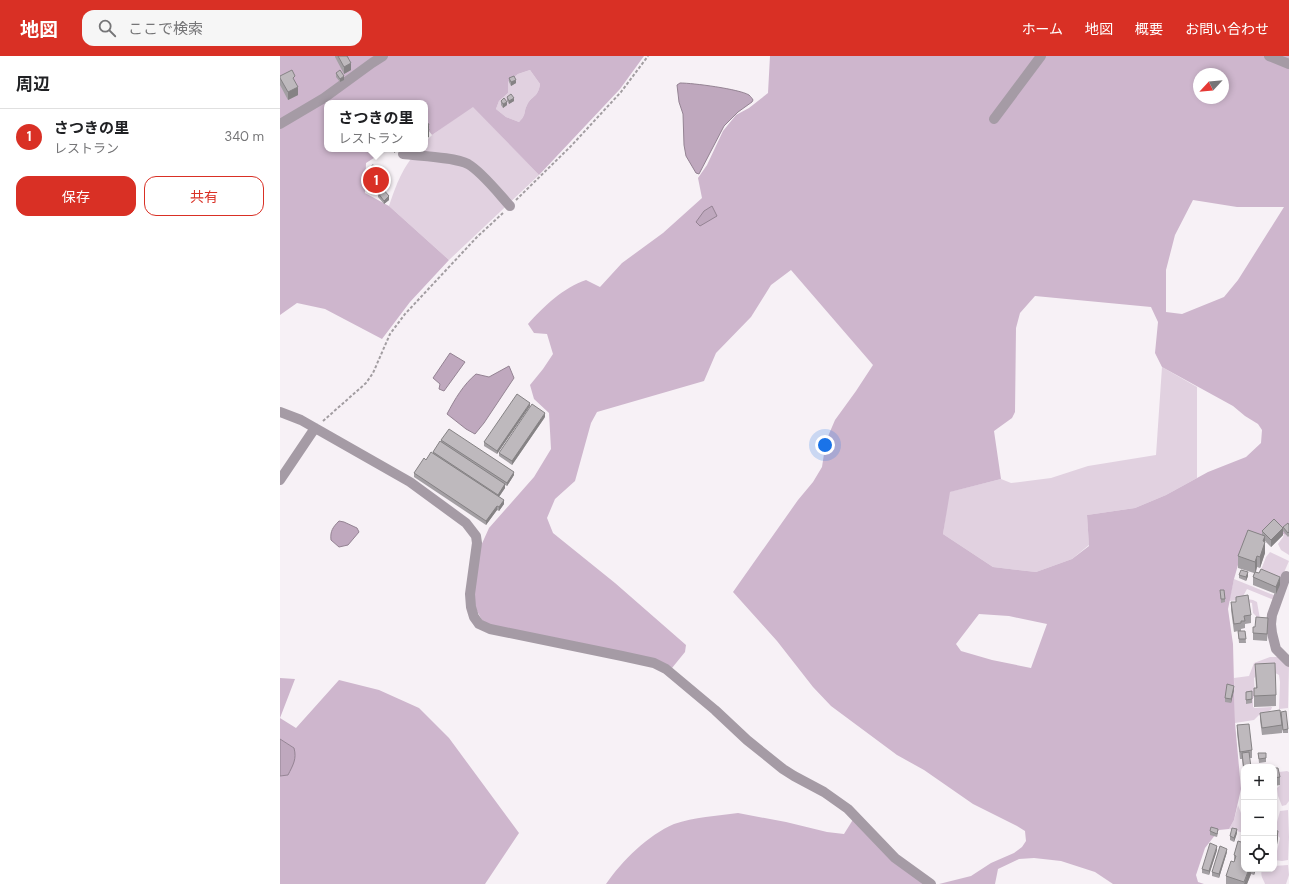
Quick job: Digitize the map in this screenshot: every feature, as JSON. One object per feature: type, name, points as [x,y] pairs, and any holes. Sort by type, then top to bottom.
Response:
[{"type":"street","points":[[280,124],[324,98],[383,56]]},
{"type":"street","points":[[994,118],[1042,56]]},
{"type":"street","points":[[1269,56],[1289,64]]},
{"type":"street","points":[[403,154],[454,160],[469,164],[510,206]]},
{"type":"street","points":[[280,412],[301,420],[410,482],[466,523],[476,536],[477,543],[470,594],[471,607],[474,617],[480,624],[490,629],[654,663],[666,669],[715,710],[747,740],[783,768],[794,776],[824,792],[848,809],[896,858],[932,884]]},
{"type":"street","points":[[280,480],[315,428]]},
{"type":"street","points":[[1286,576],[1272,615],[1271,624],[1276,649],[1289,662]]},
{"type":"path","points":[[315,428],[340,408],[366,383],[373,373],[390,334],[405,314],[472,242],[572,146],[621,92],[648,56]]},
{"type":"shaded area","points":[[280,56],[644,56],[620,89],[539,175],[473,107],[432,135],[428,130],[428,100],[324,100],[324,152],[383,152],[366,163],[365,193],[389,206],[449,260],[410,302],[382,339],[325,309],[297,303],[280,315]],"holes":[[[530,70],[540,84],[539,89],[529,102],[524,115],[519,122],[506,117],[496,109],[499,101],[508,93],[508,82],[518,74]]]},
{"type":"shaded area","points":[[770,56],[1289,56],[1289,536],[1275,531],[1242,551],[1234,579],[1228,609],[1233,644],[1235,723],[1241,789],[1234,820],[1229,829],[1219,830],[1205,848],[1196,875],[1198,882],[1204,884],[1113,884],[1095,872],[1061,861],[1034,858],[1019,859],[998,869],[995,884],[939,884],[971,876],[991,863],[1014,853],[1022,847],[1026,841],[1025,831],[973,804],[924,770],[897,755],[831,706],[813,687],[777,641],[733,592],[798,500],[813,482],[822,467],[826,441],[835,420],[873,365],[791,270],[771,285],[751,317],[716,353],[704,381],[597,412],[591,423],[575,481],[555,499],[547,518],[553,533],[615,583],[686,645],[685,652],[672,668],[494,627],[483,622],[476,609],[473,595],[480,548],[489,528],[534,477],[551,449],[549,413],[534,399],[530,385],[553,354],[547,334],[534,333],[528,324],[554,298],[570,287],[586,280],[600,287],[622,263],[663,233],[702,198],[698,178],[707,165],[723,131],[736,115],[749,108],[768,93]],"holes":[[[1193,200],[1237,207],[1284,207],[1238,280],[1224,297],[1182,314],[1166,312],[1166,270],[1175,235]],[[1035,296],[1151,307],[1158,322],[1155,353],[1162,367],[1233,406],[1258,424],[1262,430],[1261,443],[1246,457],[1208,472],[1166,495],[1135,508],[1087,515],[1089,546],[1072,559],[1036,572],[993,567],[943,534],[950,492],[1001,479],[994,431],[1012,418],[1015,412],[1016,328],[1020,313]],[[979,614],[1009,616],[1047,624],[1031,668],[992,660],[961,651],[956,644]]]},
{"type":"shaded area","points":[[530,70],[540,84],[539,89],[529,102],[524,115],[519,122],[506,117],[496,109],[499,101],[508,93],[508,82],[518,74]]},
{"type":"shaded area","points":[[680,83],[705,85],[736,91],[749,95],[753,100],[724,126],[699,174],[696,173],[686,156],[684,145],[683,114],[679,102],[677,85]]},
{"type":"shaded area","points":[[473,106],[539,175],[449,260],[389,206],[408,163],[416,152],[428,152],[428,139]]},
{"type":"shaded area","points":[[712,206],[717,216],[700,226],[696,222],[704,211]]},
{"type":"shaded area","points":[[450,353],[465,362],[444,391],[439,389],[440,384],[433,378]]},
{"type":"shaded area","points":[[509,366],[514,378],[475,434],[447,414],[463,388],[476,374],[489,377]]},
{"type":"shaded area","points":[[1162,367],[1197,387],[1197,478],[1166,495],[1135,508],[1087,515],[1089,545],[1072,559],[1036,572],[993,567],[943,534],[949,492],[1001,479],[1011,483],[1051,478],[1088,466],[1156,455]]},
{"type":"shaded area","points":[[339,521],[357,528],[359,532],[348,545],[339,547],[331,540],[331,534],[332,529]]},
{"type":"shaded area","points":[[1284,534],[1289,536],[1289,555],[1281,550],[1278,544]]},
{"type":"shaded area","points":[[1270,552],[1289,561],[1282,577],[1274,576],[1261,570],[1266,557]]},
{"type":"shaded area","points":[[1234,579],[1276,596],[1274,600],[1247,589],[1241,600],[1229,601]]},
{"type":"shaded area","points":[[1247,599],[1257,602],[1260,619],[1253,613],[1252,603],[1247,602]]},
{"type":"shaded area","points":[[1270,657],[1278,657],[1289,666],[1288,708],[1279,709],[1279,675],[1273,672],[1266,672],[1254,678],[1255,697],[1253,698],[1253,707],[1272,707],[1271,710],[1259,715],[1254,720],[1235,723],[1234,678],[1249,676],[1254,663]]},
{"type":"shaded area","points":[[280,678],[295,679],[280,718]]},
{"type":"shaded area","points":[[339,680],[379,690],[419,708],[449,738],[519,833],[485,884],[280,884],[280,776],[288,775],[294,748],[280,739],[280,718],[296,728]]},
{"type":"shaded area","points":[[280,739],[294,748],[295,755],[294,762],[288,775],[280,776]]},
{"type":"shaded area","points":[[1279,772],[1289,772],[1289,801],[1286,805],[1282,806],[1277,788],[1280,785]]},
{"type":"shaded area","points":[[1238,805],[1241,813],[1241,832],[1229,829],[1234,820]]},
{"type":"shaded area","points":[[1288,810],[1288,860],[1282,861],[1277,860],[1277,851],[1280,838],[1277,836],[1277,822],[1280,811]]},
{"type":"shaded area","points":[[738,813],[786,822],[827,832],[844,834],[854,818],[927,884],[606,884],[612,875],[636,850],[664,829],[674,824],[689,820]]},
{"type":"shaded area","points":[[1288,865],[1289,875],[1286,884],[1265,884],[1261,872],[1277,872],[1277,866]]},
{"type":"building","points":[[338,56],[347,56],[351,63],[344,67]]},
{"type":"building","points":[[292,70],[295,76],[293,78],[298,87],[288,92],[280,76]]},
{"type":"building","points":[[340,70],[344,76],[340,79],[336,73]]},
{"type":"building","points":[[514,76],[516,80],[511,82],[509,78]]},
{"type":"building","points":[[511,94],[514,98],[509,101],[507,97]]},
{"type":"building","points":[[504,98],[507,102],[503,104],[501,101]]},
{"type":"building","points":[[372,165],[377,166],[377,168],[383,168],[382,184],[366,183],[369,168],[372,168]]},
{"type":"building","points":[[383,189],[389,196],[384,201],[378,193]]},
{"type":"building","points":[[517,394],[530,403],[497,451],[484,442]]},
{"type":"building","points":[[532,404],[545,413],[512,461],[499,453]]},
{"type":"building","points":[[449,429],[514,472],[507,483],[441,440]]},
{"type":"building","points":[[440,441],[505,484],[498,495],[433,452]]},
{"type":"building","points":[[431,452],[504,500],[499,507],[497,506],[486,521],[414,473],[424,458],[426,460]]},
{"type":"building","points":[[1274,519],[1283,528],[1271,540],[1262,531]]},
{"type":"building","points":[[1288,523],[1289,532],[1288,533],[1283,527]]},
{"type":"building","points":[[1248,530],[1265,536],[1263,541],[1265,542],[1260,557],[1257,556],[1255,562],[1238,556]]},
{"type":"building","points":[[1261,569],[1280,577],[1276,587],[1253,577],[1255,572],[1259,573]]},
{"type":"building","points":[[1241,570],[1248,572],[1246,577],[1239,575]]},
{"type":"building","points":[[1220,590],[1224,590],[1225,599],[1221,599]]},
{"type":"building","points":[[1248,595],[1251,615],[1244,616],[1245,621],[1234,624],[1231,602],[1236,602],[1236,597]]},
{"type":"building","points":[[1256,617],[1268,618],[1267,634],[1253,633]]},
{"type":"building","points":[[1238,631],[1245,631],[1246,639],[1239,639]]},
{"type":"building","points":[[1275,663],[1276,695],[1254,696],[1254,688],[1257,688],[1255,664]]},
{"type":"building","points":[[1227,684],[1234,686],[1231,699],[1225,698]]},
{"type":"building","points":[[1252,691],[1252,699],[1246,700],[1246,692]]},
{"type":"building","points":[[1280,710],[1282,725],[1262,728],[1260,713]]},
{"type":"building","points":[[1286,711],[1288,729],[1283,730],[1281,712]]},
{"type":"building","points":[[1249,724],[1252,750],[1240,752],[1237,725]]},
{"type":"building","points":[[1249,752],[1251,764],[1243,764],[1242,753]]},
{"type":"building","points":[[1258,753],[1266,753],[1266,758],[1259,759]]},
{"type":"building","points":[[1277,768],[1278,768],[1280,777],[1277,778]]},
{"type":"building","points":[[1211,827],[1218,829],[1217,834],[1210,831]]},
{"type":"building","points":[[1232,828],[1237,829],[1234,838],[1230,836]]},
{"type":"building","points":[[1238,841],[1241,842],[1241,872],[1248,872],[1244,882],[1226,876],[1231,861],[1234,862],[1236,856],[1234,855]]},
{"type":"building","points":[[1210,843],[1217,846],[1209,871],[1202,869]]},
{"type":"building","points":[[1220,846],[1227,849],[1219,874],[1212,872]]},
{"type":"place","name":"さつきの里","points":[[376,180]]}]
